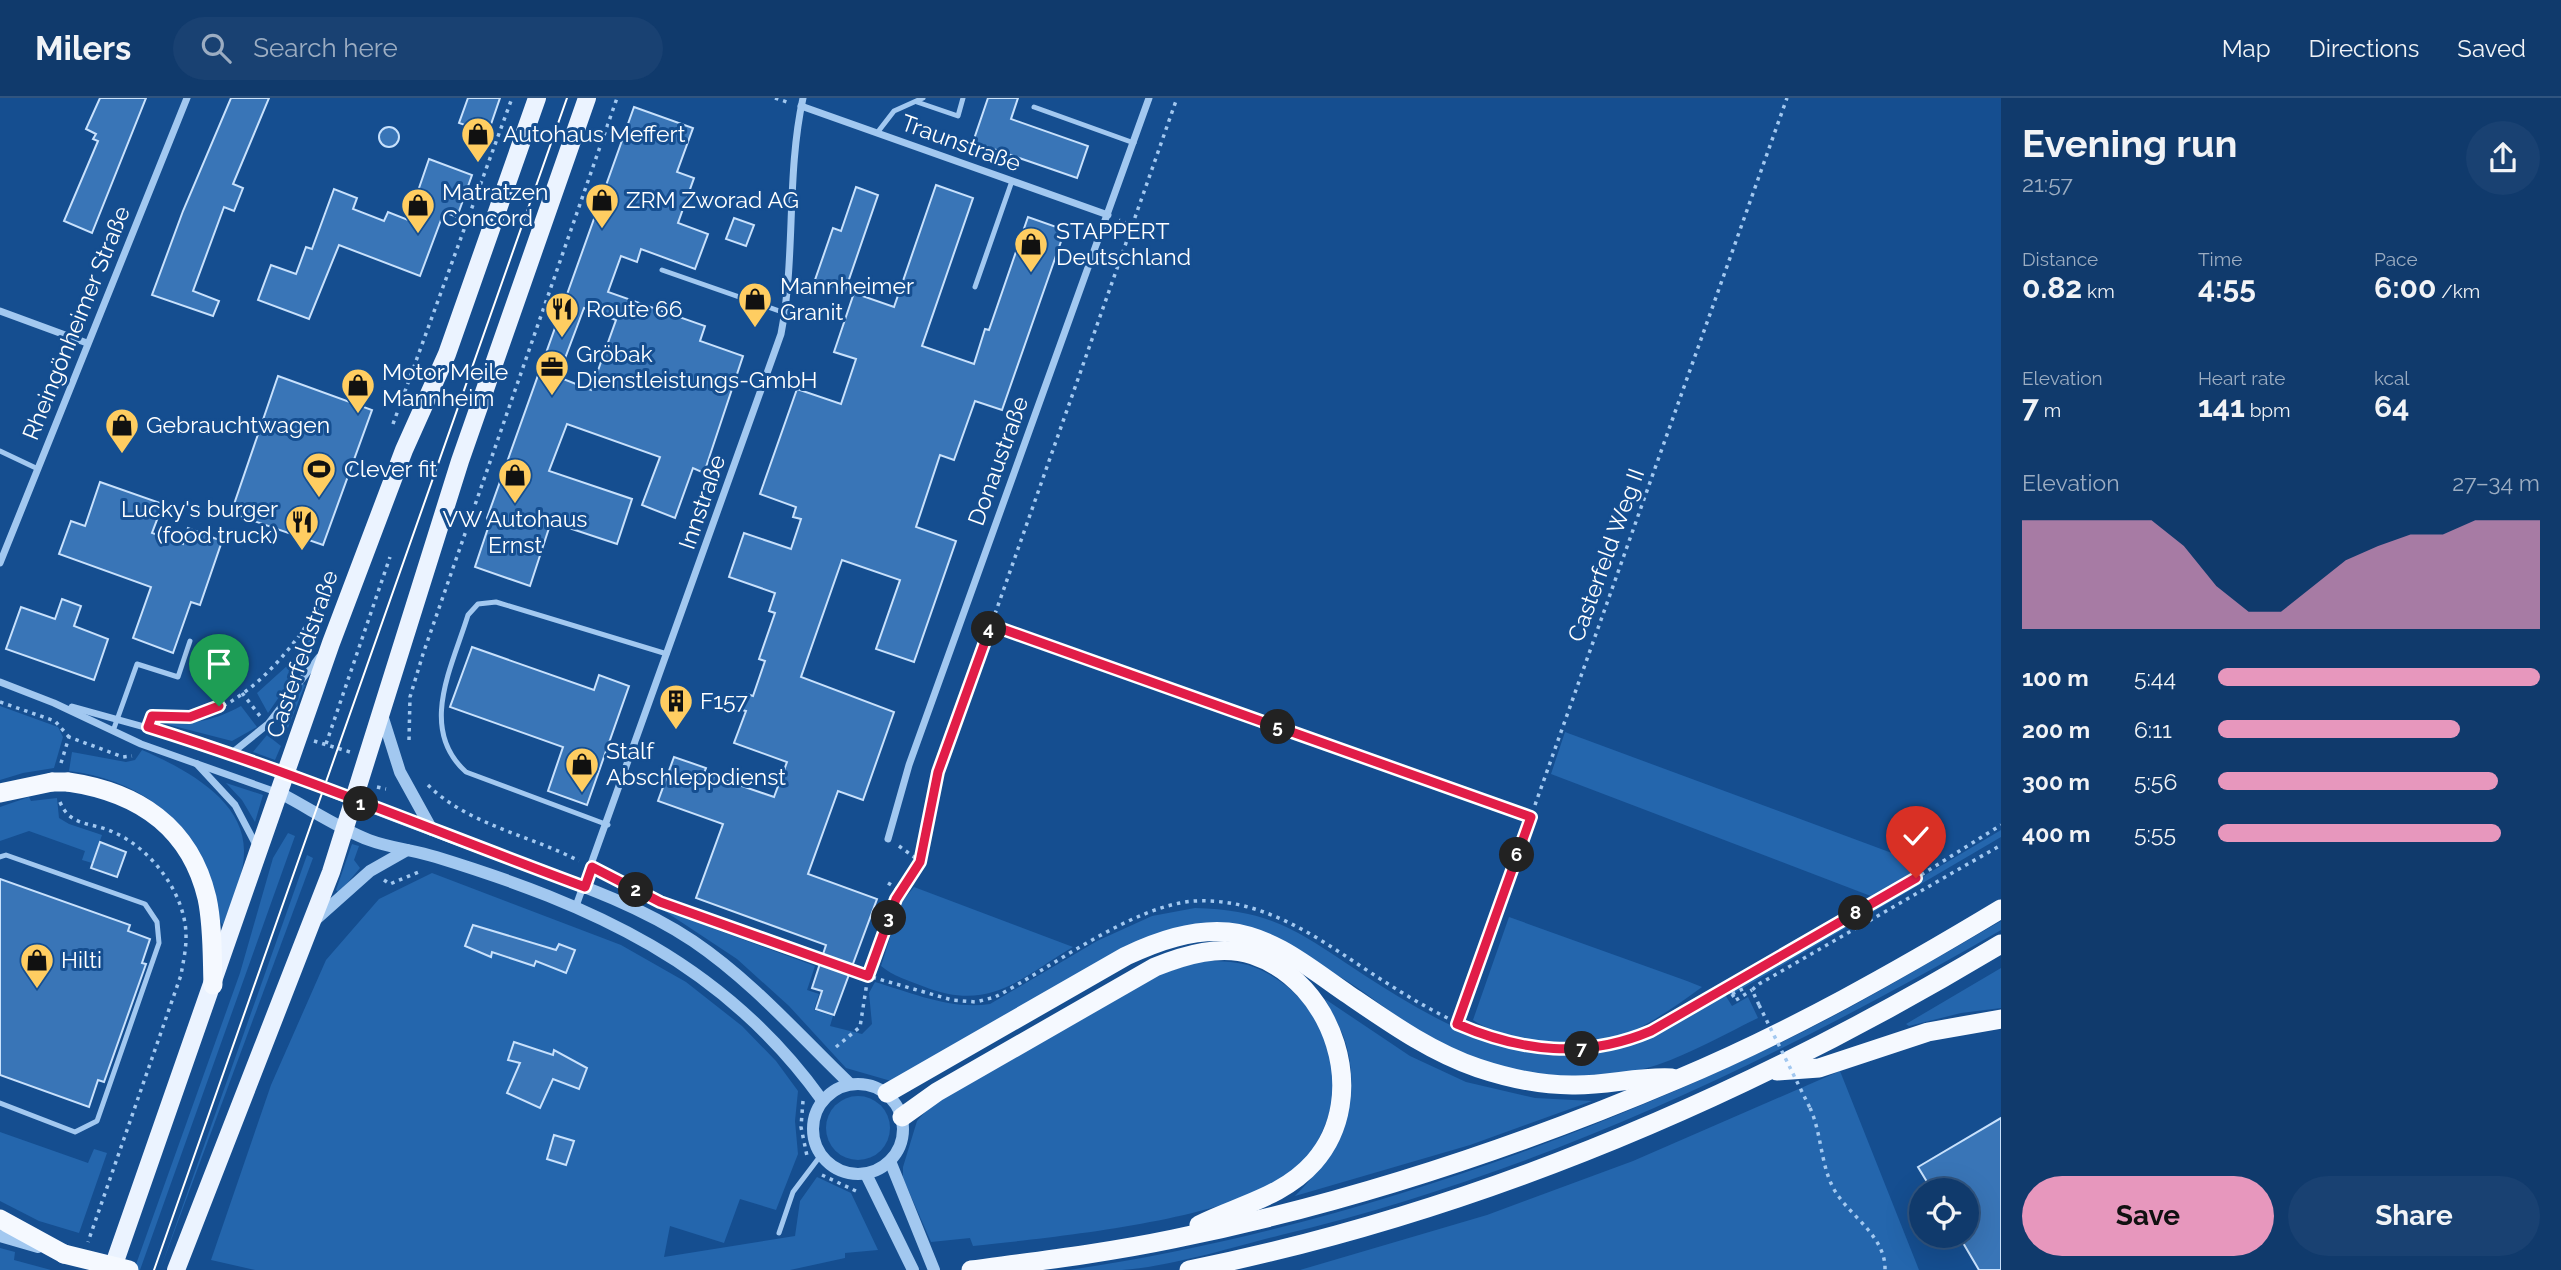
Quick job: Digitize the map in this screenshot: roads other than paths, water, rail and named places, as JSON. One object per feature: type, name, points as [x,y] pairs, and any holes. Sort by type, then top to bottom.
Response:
[{"type":"highway","points":[[0,793],[60,782],[102,787],[135,801],[160,818],[183,844],[201,879],[207,901],[213,985]]},
{"type":"highway","points":[[971,1270],[1171,1239],[1311,1206],[1408,1178],[1582,1117],[1680,1079],[1852,994],[2001,909]]},
{"type":"highway","points":[[887,1093],[1135,951],[1193,933],[1227,932],[1267,943],[1289,954],[1429,1046],[1479,1068],[1513,1078],[1573,1085],[1642,1077],[1680,1079]]},
{"type":"highway","points":[[1189,1270],[1334,1236],[1461,1197],[1595,1148],[1766,1072],[2001,944]]},
{"type":"highway","points":[[902,1116],[937,1092],[1155,967],[1181,956],[1208,951],[1252,955],[1298,982],[1318,1006],[1339,1054],[1343,1082],[1339,1110],[1329,1140],[1301,1176],[1263,1199],[1234,1208],[1171,1239]]},
{"type":"highway","points":[[1766,1072],[1819,1068],[1928,1032],[2001,1019]]},
{"type":"highway","points":[[0,1219],[60,1253],[129,1270]]},
{"type":"main road","name":"Casterfeldstraße","points":[[112,1270],[331,643],[404,450],[447,354],[537,98]]},
{"type":"main road","points":[[176,1270],[312,923],[382,715],[460,461],[587,98]]},
{"type":"street","name":"Rheingönheimer Straße","points":[[0,562],[187,98]]},
{"type":"street","name":"Donaustraße","points":[[888,839],[909,765],[1149,98]]},
{"type":"street","name":"Traunstraße","points":[[802,102],[877,133],[1108,215]]},
{"type":"street","name":"Innstraße","points":[[576,906],[608,825],[770,366],[785,313],[802,102]]},
{"type":"street","points":[[0,311],[87,343]]},
{"type":"street","points":[[232,753],[268,724],[331,643]]},
{"type":"street","points":[[0,682],[54,703],[141,744],[280,793],[369,839],[434,856],[576,906],[643,938],[704,979],[748,1014],[792,1060],[822,1100]]},
{"type":"street","points":[[54,703],[148,727],[232,753],[585,887],[650,915],[694,942],[782,1014],[850,1084]]},
{"type":"street","points":[[382,715],[400,772],[432,830]]},
{"type":"street","points":[[197,763],[236,805],[259,852]]},
{"type":"street","points":[[312,923],[370,871],[407,850]]},
{"type":"street","points":[[850,1084],[876,1087],[887,1093],[902,1116],[904,1133],[899,1148],[890,1161],[866,1174],[849,1174],[833,1167],[821,1155],[813,1133],[816,1110],[822,1100],[835,1089],[850,1084]]},
{"type":"street","points":[[890,1161],[934,1270]]},
{"type":"street","points":[[866,1174],[913,1270]]},
{"type":"street","points":[[0,1236],[60,1253]]},
{"type":"lane","points":[[877,133],[894,111],[920,100],[958,116],[963,98]]},
{"type":"lane","points":[[1034,107],[1133,142]]},
{"type":"lane","points":[[975,287],[1012,181]]},
{"type":"lane","points":[[662,270],[785,313]]},
{"type":"lane","points":[[0,451],[38,469]]},
{"type":"lane","points":[[608,825],[466,772],[452,759],[441,732],[440,707],[468,615],[478,604],[496,602],[668,654]]},
{"type":"lane","points":[[991,625],[1531,817]]},
{"type":"lane","points":[[113,731],[137,664],[178,677],[190,641]]},
{"type":"lane","points":[[0,857],[6,855],[145,904],[158,922],[159,943],[97,1121],[75,1132],[0,1104]]},
{"type":"lane","points":[[779,1233],[793,1192],[821,1155]]},
{"type":"tram line","points":[[154,1270],[567,98]]},
{"type":"place","name":"Autohaus Meffert","points":[[478,164]]},
{"type":"place","name":"ZRM Zworad AG","points":[[602,230]]},
{"type":"place","name":"Matratzen Concord","points":[[418,235]]},
{"type":"place","name":"STAPPERT Deutschland","points":[[1031,274]]},
{"type":"place","name":"Mannheimer Granit","points":[[755,329]]},
{"type":"place","name":"Route 66","points":[[562,339]]},
{"type":"place","name":"Gröbak Dienstleistungs-GmbH","points":[[552,397]]},
{"type":"place","name":"Motor Meile Mannheim","points":[[358,415]]},
{"type":"place","name":"Gebrauchtwagen","points":[[122,455]]},
{"type":"place","name":"Clever fit","points":[[319,499]]},
{"type":"place","name":"VW Autohaus Ernst","points":[[515,505]]},
{"type":"place","name":"Lucky's burger (food truck)","points":[[302,552]]},
{"type":"place","name":"F157","points":[[676,731]]},
{"type":"place","name":"Stalf Abschleppdienst","points":[[582,794]]},
{"type":"place","name":"Hilti","points":[[37,990]]}]
